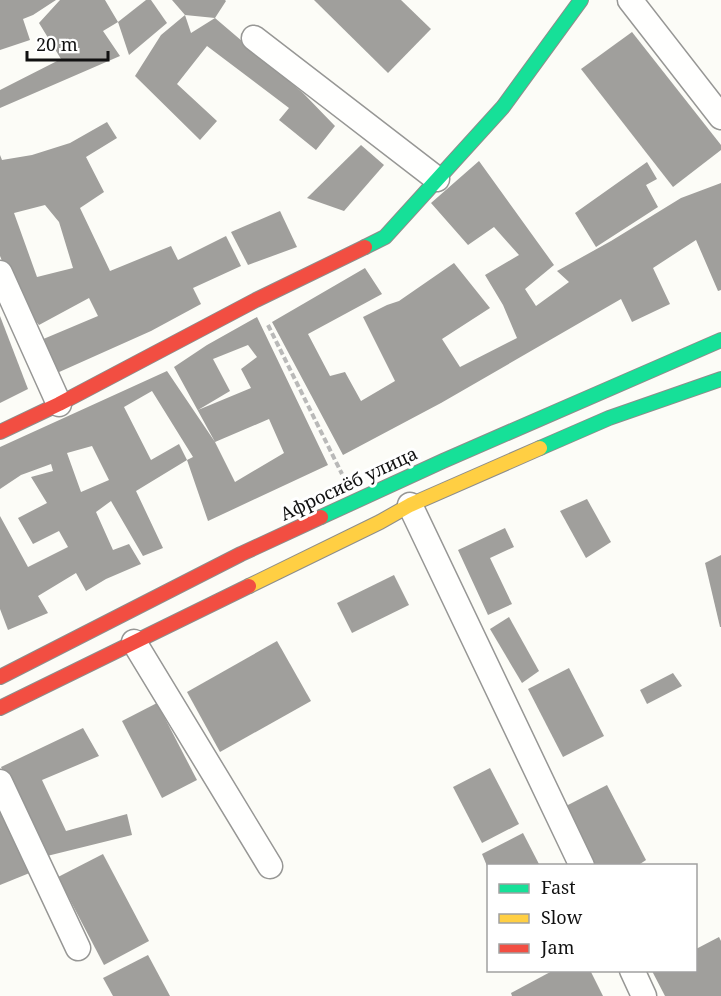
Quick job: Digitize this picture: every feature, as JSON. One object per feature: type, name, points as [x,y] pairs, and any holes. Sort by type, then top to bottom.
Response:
[{"type":"main road","points":[[0,432],[59,404],[256,300],[385,237],[503,107],[581,0]]},
{"type":"main road","name":"Афросиёб улица","points":[[0,677],[241,554],[464,452],[721,340]]},
{"type":"main road","points":[[0,708],[380,522],[410,505],[609,418],[721,379]]},
{"type":"street","points":[[630,0],[721,117]]},
{"type":"street","points":[[254,38],[437,179]]},
{"type":"street","points":[[0,273],[59,404]]},
{"type":"street","points":[[410,505],[581,864]]},
{"type":"street","points":[[134,642],[270,866]]},
{"type":"street","points":[[0,782],[78,948]]},
{"type":"street","points":[[633,972],[644,996]]},
{"type":"path","points":[[256,300],[355,501]]},
{"type":"building","points":[[0,0],[56,0],[23,19],[30,40],[0,50]]},
{"type":"building","points":[[60,0],[105,0],[118,22],[103,31],[120,56],[0,108],[0,90],[61,59],[39,23]]},
{"type":"building","points":[[146,0],[151,0],[167,23],[129,55],[118,22]]},
{"type":"building","points":[[172,0],[226,1],[215,18],[185,15]]},
{"type":"building","points":[[314,0],[401,0],[431,29],[388,73]]},
{"type":"building","points":[[185,15],[191,33],[215,18],[303,93],[335,126],[316,150],[279,120],[289,108],[207,46],[177,84],[217,121],[200,140],[135,76],[161,35]]},
{"type":"building","points":[[632,32],[721,145],[721,150],[673,187],[581,69]]},
{"type":"building","points":[[107,122],[117,138],[86,157],[104,192],[80,208],[110,271],[171,246],[178,260],[226,236],[241,266],[193,288],[201,304],[151,331],[57,373],[41,340],[98,316],[89,298],[39,325],[18,300],[0,256],[0,155],[2,160],[32,155],[70,143]],"holes":[[[45,205],[59,222],[73,268],[37,277],[14,213]]]},
{"type":"building","points":[[361,145],[384,165],[344,211],[307,198]]},
{"type":"building","points":[[479,161],[554,265],[525,289],[536,306],[569,282],[557,271],[681,198],[721,183],[721,290],[718,291],[696,240],[653,268],[670,304],[632,322],[621,299],[441,403],[343,455],[272,322],[365,268],[382,294],[308,334],[330,376],[345,372],[361,401],[395,381],[363,317],[399,301],[454,263],[490,308],[442,339],[460,367],[517,338],[503,305],[485,275],[519,255],[494,227],[468,245],[431,203]]},
{"type":"building","points":[[647,162],[657,179],[646,185],[658,207],[596,247],[575,213]]},
{"type":"building","points":[[280,211],[297,247],[248,265],[231,232]]},
{"type":"building","points":[[0,316],[28,389],[0,403]]},
{"type":"building","points":[[257,317],[328,465],[208,521],[187,460],[136,491],[163,548],[143,556],[111,501],[96,512],[113,550],[129,544],[141,564],[106,579],[86,591],[76,573],[38,596],[48,613],[8,630],[0,609],[0,516],[28,567],[68,547],[59,531],[33,544],[18,518],[47,503],[31,477],[53,471],[51,464],[21,475],[0,489],[0,447],[167,371],[215,442],[174,367],[207,345]],"holes":[[[248,345],[257,357],[241,369],[251,388],[198,410],[230,391],[213,359]],[[152,391],[193,457],[187,460],[179,444],[151,460],[124,407]],[[269,419],[284,453],[235,482],[215,442]],[[92,446],[109,480],[81,492],[67,453]]]},
{"type":"building","points":[[587,499],[611,542],[586,558],[560,511]]},
{"type":"building","points":[[505,528],[514,547],[490,558],[512,604],[488,615],[458,550]]},
{"type":"building","points":[[721,555],[721,627],[720,627],[705,563]]},
{"type":"building","points":[[394,575],[409,605],[352,633],[337,603]]},
{"type":"building","points":[[509,617],[539,671],[522,683],[490,629]]},
{"type":"building","points":[[277,641],[311,701],[220,752],[187,692]]},
{"type":"building","points":[[569,668],[604,736],[563,757],[528,689]]},
{"type":"building","points":[[673,673],[682,686],[647,704],[640,690]]},
{"type":"building","points":[[157,703],[197,780],[162,798],[122,721]]},
{"type":"building","points":[[83,728],[99,756],[42,780],[66,831],[127,814],[132,835],[43,857],[1,767]]},
{"type":"building","points":[[490,768],[519,824],[482,843],[453,787]]},
{"type":"building","points":[[607,785],[646,860],[640,864],[595,864],[566,806]]},
{"type":"building","points":[[0,811],[32,872],[0,885]]},
{"type":"building","points":[[523,833],[539,864],[487,864],[487,866],[482,854]]},
{"type":"building","points":[[103,854],[149,941],[104,965],[58,877]]},
{"type":"building","points":[[719,937],[721,941],[721,996],[665,996],[653,972],[697,972],[697,948]]},
{"type":"building","points":[[148,955],[170,996],[113,996],[103,978]]},
{"type":"building","points":[[550,972],[591,972],[603,996],[512,996],[511,993]]},
{"type":"traffic: fast","points":[[365,247],[385,237],[503,107],[581,0]]},
{"type":"traffic: fast","points":[[321,517],[443,461],[721,340]]},
{"type":"traffic: fast","points":[[540,448],[609,418],[721,379]]},
{"type":"traffic: slow","points":[[249,586],[410,505],[540,448]]},
{"type":"traffic: jam","points":[[0,432],[59,404],[256,300],[365,247]]},
{"type":"traffic: jam","points":[[0,677],[241,554],[321,517]]},
{"type":"traffic: jam","points":[[0,708],[249,586]]}]
